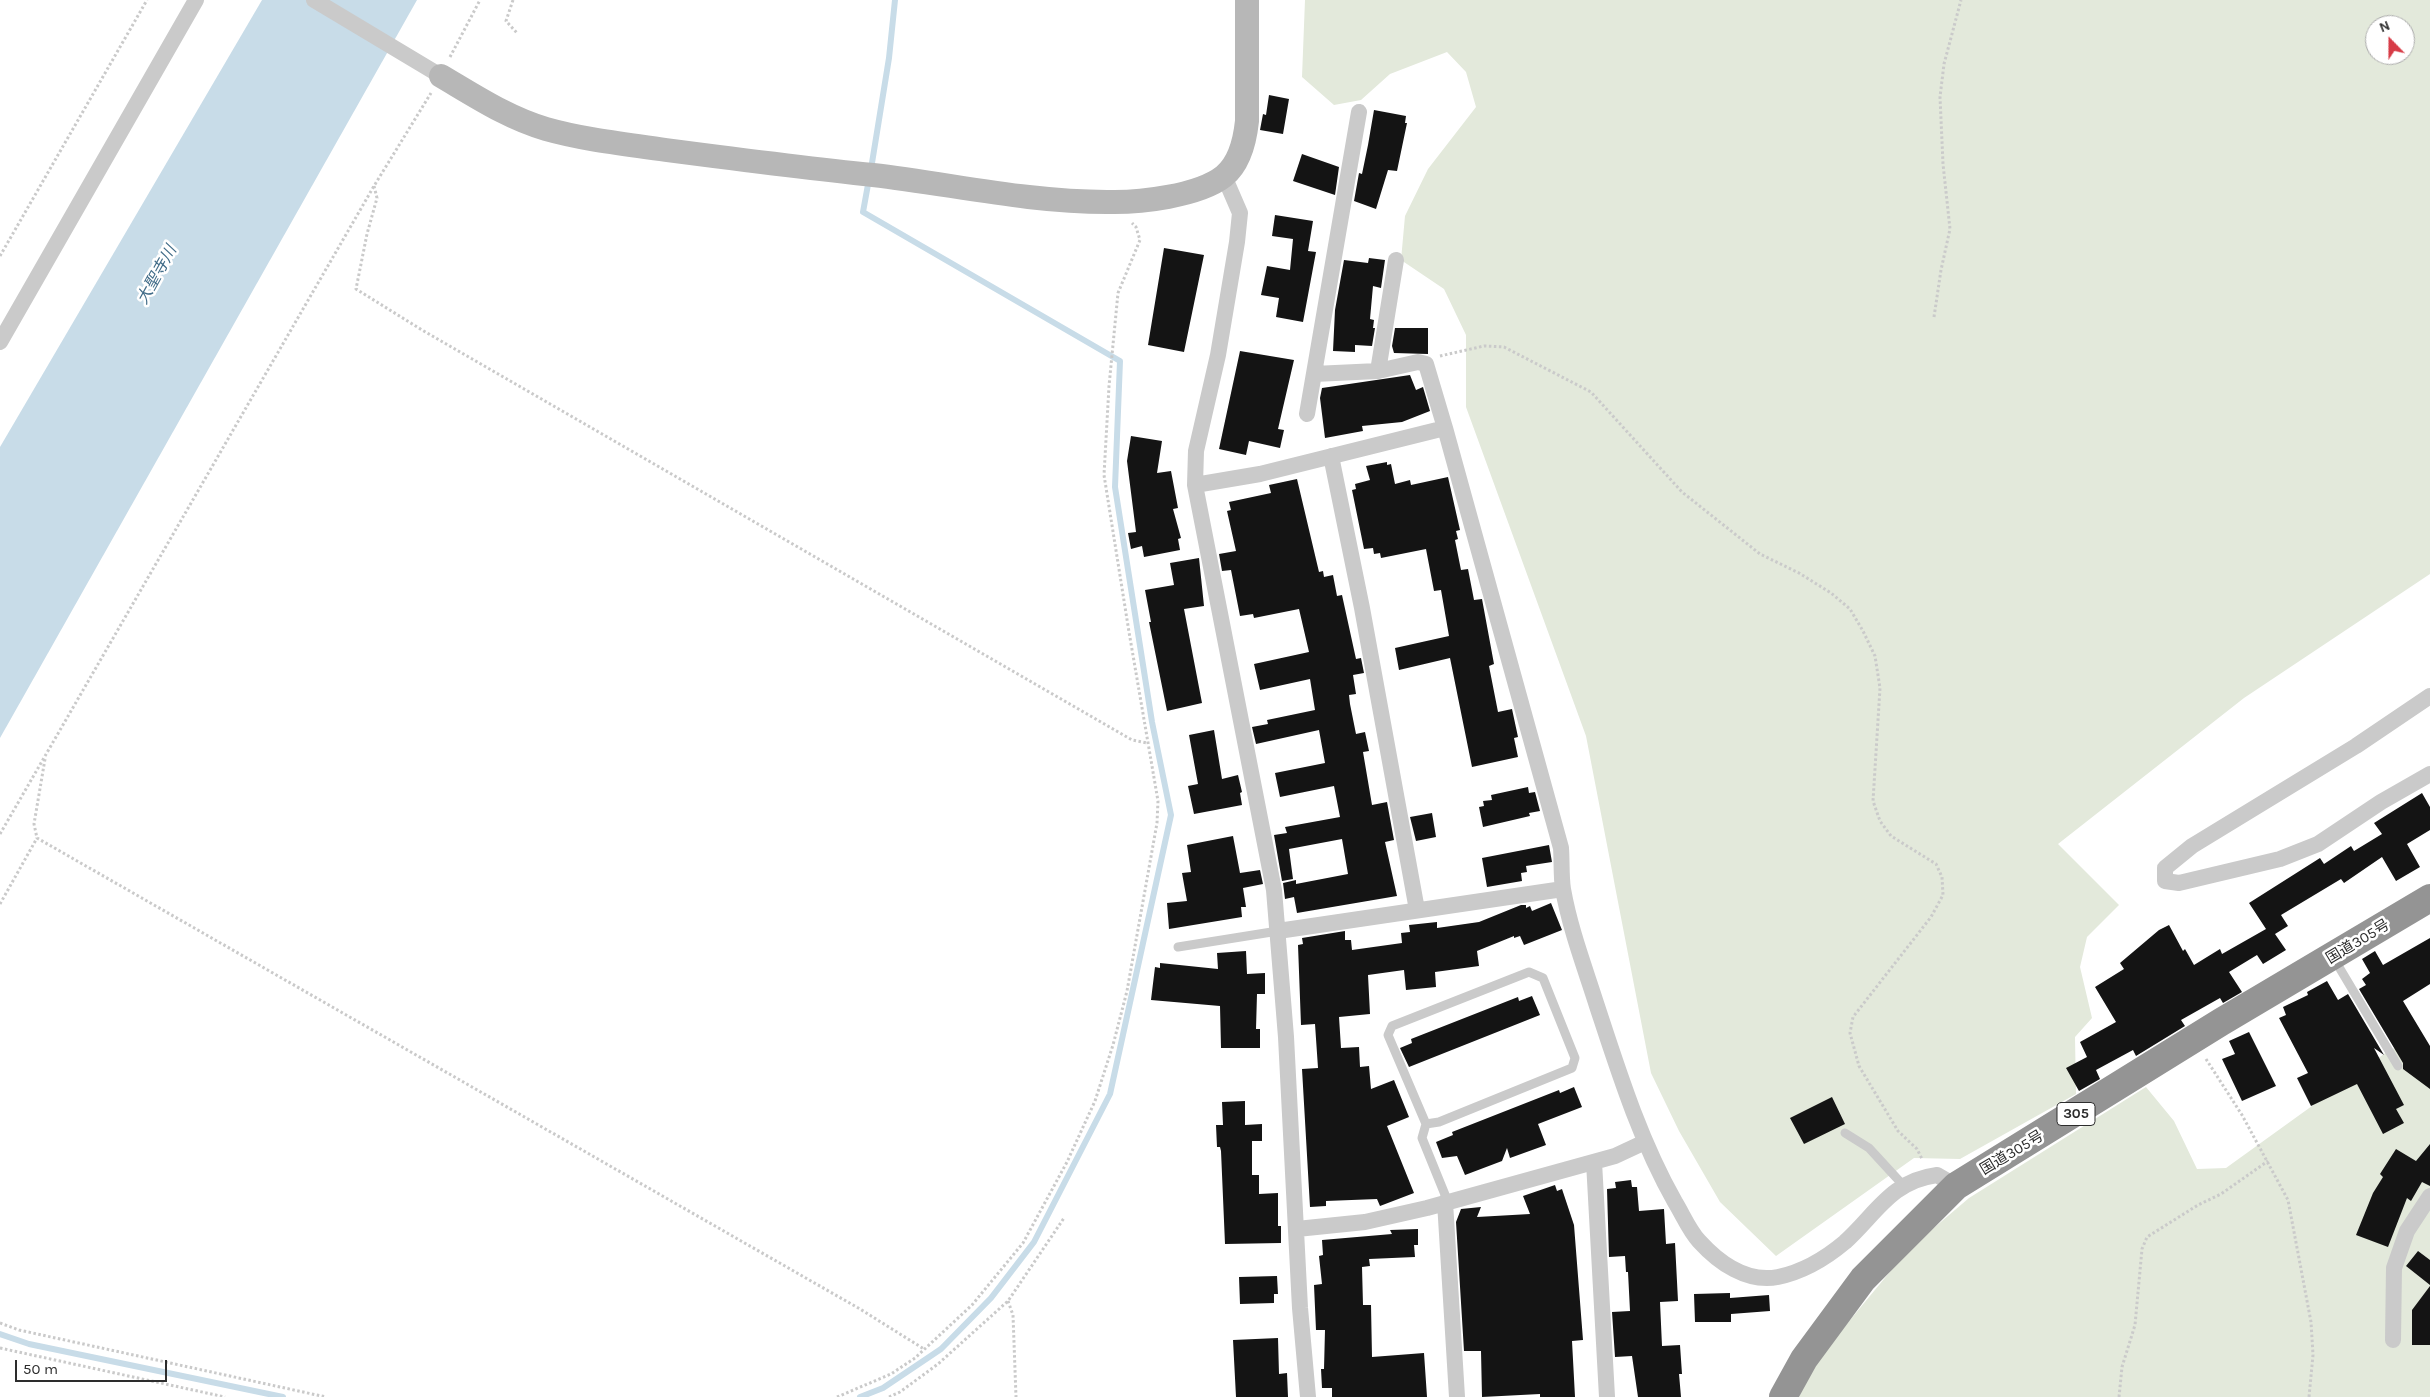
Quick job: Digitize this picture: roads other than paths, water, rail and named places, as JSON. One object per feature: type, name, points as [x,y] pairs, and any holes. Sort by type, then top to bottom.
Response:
[{"type":"highway","name":"国道305号","points":[[1783,1397],[1804,1359],[1863,1280],[1956,1186],[2193,1040],[2430,898]]},
{"type":"street","points":[[0,342],[196,0]]},
{"type":"street","points":[[314,0],[514,118],[546,129],[597,140],[776,166],[875,176],[1050,199],[1108,202],[1165,197],[1204,186],[1224,176],[1236,163],[1245,135],[1247,0]]},
{"type":"street","points":[[1307,414],[1359,112]]},
{"type":"street","points":[[1224,176],[1240,213],[1218,355],[1196,450],[1195,485],[1274,890],[1297,1229],[1300,1308],[1308,1397]]},
{"type":"street","points":[[1378,371],[1396,260]]},
{"type":"street","points":[[1314,374],[1378,371],[1418,362],[1426,364],[1446,428],[1561,848],[1563,889],[1584,967],[1614,1061],[1645,1142],[1664,1181],[1697,1239],[1730,1268],[1758,1277],[1776,1277],[1820,1260],[1845,1242],[1903,1185],[1928,1176],[1937,1175],[1956,1186]]},
{"type":"street","points":[[1195,485],[1260,474],[1446,428]]},
{"type":"street","points":[[1331,456],[1362,608],[1417,910]]},
{"type":"street","points":[[2430,696],[2356,746],[2192,846],[2165,868],[2165,881],[2178,883],[2280,859],[2318,844],[2380,802],[2430,774]]},
{"type":"street","points":[[1278,931],[1563,889]]},
{"type":"street","points":[[1297,1229],[1365,1222],[1446,1202],[1614,1156],[1645,1142]]},
{"type":"street","points":[[1594,1162],[1607,1397]]},
{"type":"street","points":[[2393,1340],[2394,1268],[2407,1231],[2430,1196]]},
{"type":"street","points":[[1446,1202],[1457,1397]]},
{"type":"lane","points":[[1178,947],[1278,931]]},
{"type":"lane","points":[[2333,957],[2398,1066]]},
{"type":"lane","points":[[1426,1124],[1439,1122],[1572,1068],[1575,1058],[1543,978],[1530,972],[1392,1026],[1388,1035],[1426,1124],[1422,1138],[1446,1202]]},
{"type":"lane","points":[[1845,1133],[1869,1148],[1903,1185]]},
{"type":"water","name":"大聖寺川","points":[[262,0],[417,0],[0,738],[0,447]]},
{"type":"waterway","points":[[871,169],[889,58],[895,0]]},
{"type":"waterway","points":[[860,1397],[883,1388],[941,1349],[991,1298],[1034,1242],[1110,1094],[1171,815],[1152,722],[1115,487],[1120,361],[863,212],[869,179]]},
{"type":"waterway","points":[[0,1334],[29,1344],[283,1397]]}]
